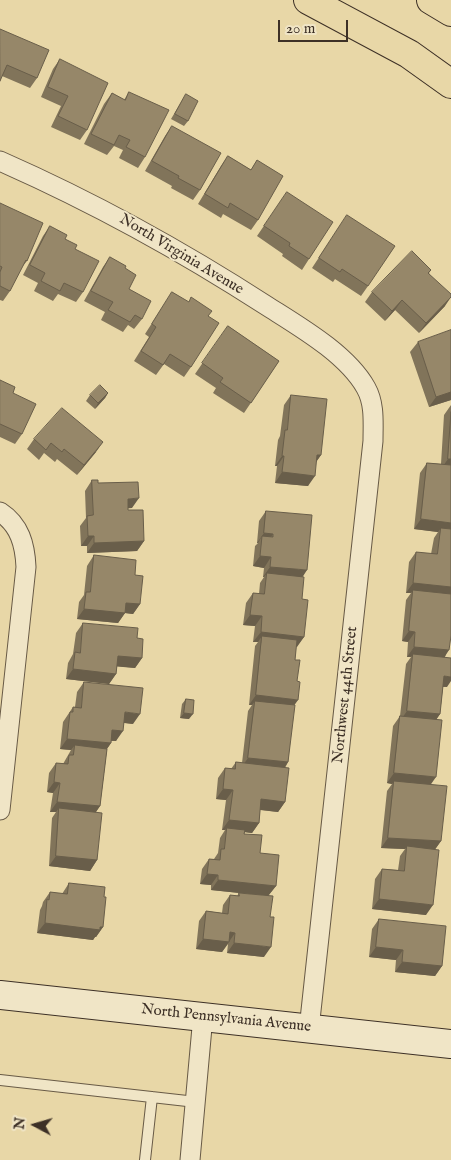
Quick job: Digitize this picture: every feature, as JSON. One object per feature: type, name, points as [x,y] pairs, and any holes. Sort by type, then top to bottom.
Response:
[{"type":"highway","points":[[308,0],[409,54],[451,84]]},
{"type":"highway","points":[[432,0],[451,12]]},
{"type":"highway","points":[[409,54],[451,97]]},
{"type":"main road","name":"North Pennsylvania Avenue","points":[[0,995],[451,1044]]},
{"type":"street","name":"North Virginia Avenue","points":[[0,161],[114,215],[209,269],[331,350],[350,368]]},
{"type":"street","name":"Northwest 44th Street","points":[[309,1029],[373,441],[373,413],[366,389],[350,368]]},
{"type":"street","points":[[0,512],[13,524],[21,536],[26,551],[26,567],[0,810]]},
{"type":"street","points":[[190,1160],[203,1016]]},
{"type":"lane","points":[[0,1080],[196,1102]]},
{"type":"lane","points":[[145,1160],[152,1097]]},
{"type":"building","points":[[0,29],[49,50],[37,78],[7,65],[0,81]]},
{"type":"building","points":[[60,59],[108,83],[87,130],[58,116],[68,96],[48,87]]},
{"type":"building","points":[[129,92],[169,110],[145,157],[126,147],[130,140],[119,135],[114,145],[91,134],[112,93],[125,100]]},
{"type":"building","points":[[186,94],[198,101],[188,121],[175,114]]},
{"type":"building","points":[[172,126],[221,153],[200,190],[152,161]]},
{"type":"building","points":[[228,156],[251,170],[257,160],[283,176],[258,220],[230,203],[228,208],[205,194]]},
{"type":"building","points":[[287,192],[333,222],[309,259],[289,246],[290,243],[264,226]]},
{"type":"building","points":[[0,203],[43,223],[27,261],[10,291],[0,286],[2,267],[0,266]]},
{"type":"building","points":[[347,215],[395,246],[368,286],[342,269],[340,272],[319,258]]},
{"type":"building","points":[[50,226],[67,235],[65,239],[77,245],[75,249],[99,261],[83,292],[64,283],[60,291],[41,281],[45,273],[30,265]]},
{"type":"building","points":[[412,251],[431,270],[428,273],[451,294],[451,297],[426,323],[402,300],[392,311],[372,292]]},
{"type":"building","points":[[110,257],[126,266],[125,268],[136,275],[129,289],[151,301],[142,319],[135,315],[130,322],[108,310],[113,302],[91,291]]},
{"type":"building","points":[[172,292],[189,302],[191,297],[212,311],[208,316],[219,323],[191,367],[170,354],[163,365],[141,351],[156,327],[152,324]]},
{"type":"building","points":[[228,326],[279,361],[251,403],[220,382],[223,378],[202,363]]},
{"type":"building","points":[[451,330],[451,392],[436,397],[418,342]]},
{"type":"building","points":[[0,380],[15,387],[13,393],[36,404],[22,434],[0,424]]},
{"type":"building","points":[[100,385],[108,393],[98,403],[90,395]]},
{"type":"building","points":[[291,395],[327,399],[321,455],[317,455],[315,476],[282,472],[285,430],[287,430]]},
{"type":"building","points":[[62,408],[103,442],[84,465],[64,449],[62,452],[51,443],[46,450],[34,439]]},
{"type":"building","points":[[451,412],[451,459],[448,459]]},
{"type":"building","points":[[427,463],[451,465],[451,523],[421,519]]},
{"type":"building","points":[[92,480],[98,480],[98,483],[138,482],[139,498],[128,499],[128,510],[143,510],[144,541],[94,543],[94,536],[88,536],[87,516],[93,515]]},
{"type":"building","points":[[266,511],[312,515],[307,570],[270,567],[271,557],[260,556],[262,536],[273,537],[273,534],[264,533]]},
{"type":"building","points":[[441,528],[451,529],[451,587],[413,583],[416,552],[437,554]]},
{"type":"building","points":[[94,555],[136,560],[135,575],[143,576],[140,604],[126,603],[125,613],[84,609],[86,592],[90,592]]},
{"type":"building","points":[[267,573],[304,577],[302,599],[308,600],[304,637],[261,632],[262,616],[250,615],[253,593],[264,594]]},
{"type":"building","points":[[413,590],[451,594],[449,650],[414,647],[415,632],[409,631]]},
{"type":"building","points":[[83,623],[138,628],[137,638],[143,639],[142,658],[118,656],[116,674],[73,669],[75,652],[80,653]]},
{"type":"building","points":[[262,636],[297,640],[295,660],[300,660],[297,681],[300,682],[298,700],[256,695]]},
{"type":"building","points":[[413,654],[451,658],[451,677],[444,676],[440,714],[407,711]]},
{"type":"building","points":[[84,682],[143,688],[140,714],[125,712],[123,731],[112,730],[111,743],[67,739],[70,712],[73,712],[73,707],[81,708]]},
{"type":"building","points":[[186,699],[194,700],[193,714],[184,713]]},
{"type":"building","points":[[255,701],[295,705],[288,762],[248,758]]},
{"type":"building","points":[[400,716],[442,720],[436,777],[394,773]]},
{"type":"building","points":[[75,745],[107,749],[100,806],[57,802],[60,783],[54,782],[56,763],[68,764],[69,755],[73,755]]},
{"type":"building","points":[[236,762],[289,768],[285,802],[261,799],[259,823],[229,820],[233,790],[223,789],[225,768],[235,769]]},
{"type":"building","points":[[394,781],[447,786],[441,841],[388,838]]},
{"type":"building","points":[[59,808],[102,813],[97,860],[56,856]]},
{"type":"building","points":[[227,828],[245,830],[244,834],[262,835],[260,853],[279,855],[276,886],[218,880],[218,875],[207,874],[209,859],[220,860],[221,849],[224,849]]},
{"type":"building","points":[[407,846],[439,850],[433,905],[379,899],[382,869],[404,871]]},
{"type":"building","points":[[69,883],[105,887],[103,927],[100,927],[100,930],[45,923],[47,899],[49,900],[50,892],[67,894]]},
{"type":"building","points":[[239,893],[273,896],[270,917],[274,917],[271,947],[234,943],[235,933],[230,932],[229,942],[203,939],[206,911],[228,914],[230,895],[239,896]]},
{"type":"building","points":[[379,919],[446,926],[442,966],[402,962],[403,950],[376,947]]}]
